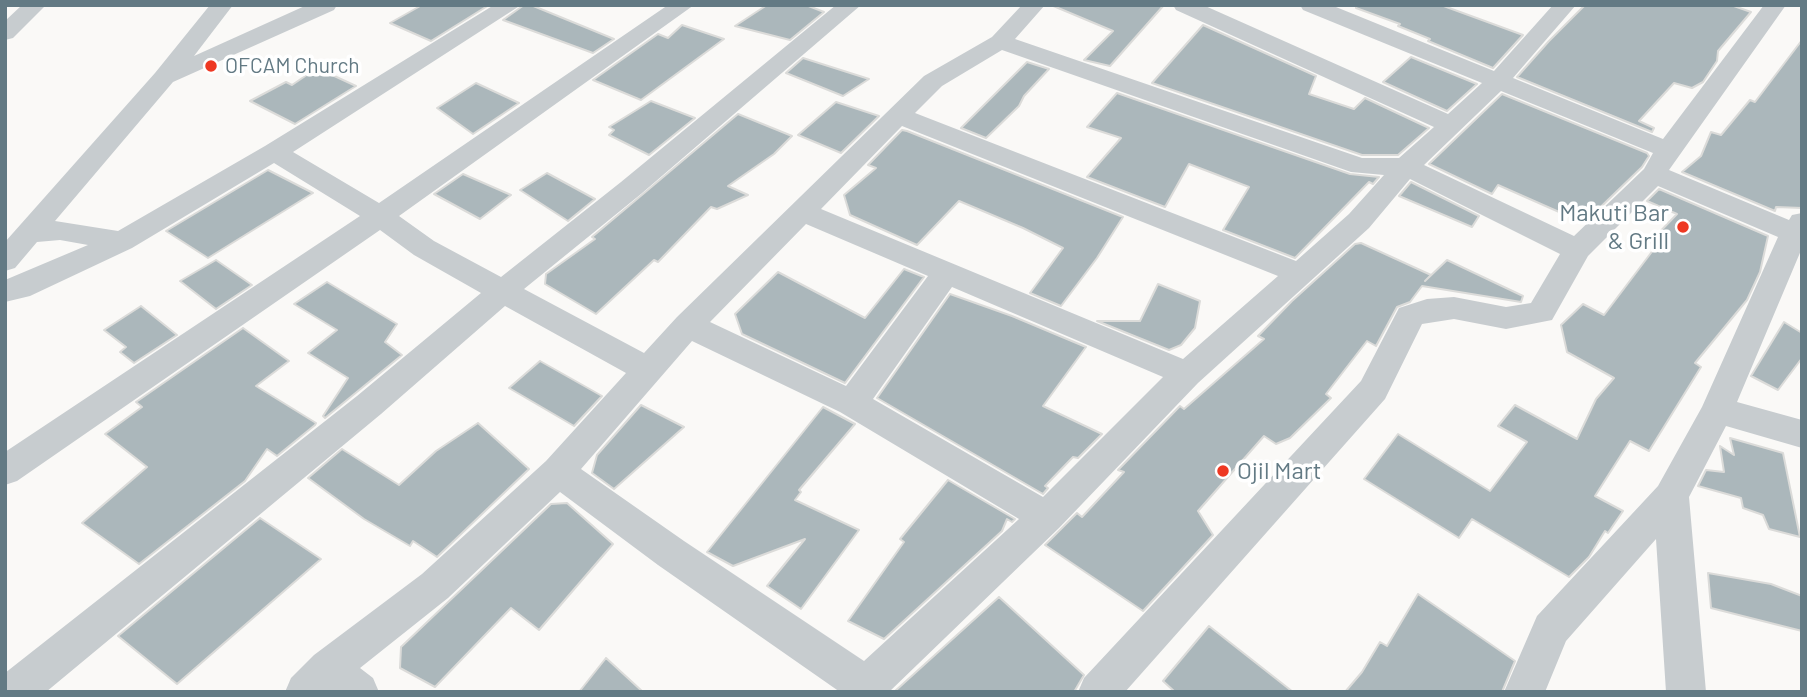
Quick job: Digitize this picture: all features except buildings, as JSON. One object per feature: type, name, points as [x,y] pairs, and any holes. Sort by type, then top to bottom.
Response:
[{"type":"street","points":[[8,27],[34,5]]},
{"type":"street","points":[[5,261],[164,78],[222,5]]},
{"type":"street","points":[[164,78],[326,5]]},
{"type":"street","points":[[5,291],[19,288],[122,241],[274,152],[510,5]]},
{"type":"street","points":[[5,471],[380,216],[683,5]]},
{"type":"street","points":[[14,692],[369,405],[504,290],[850,5]]},
{"type":"street","points":[[331,684],[558,471],[688,325],[933,81],[1000,42],[1034,5]]},
{"type":"street","points":[[1184,5],[1451,125]]},
{"type":"street","points":[[1311,5],[1499,80],[1798,228],[1717,410],[1671,497],[1551,629],[1524,692]]},
{"type":"street","points":[[1098,692],[1373,390],[1410,316],[1427,310],[1454,308],[1506,318],[1541,312],[1577,250],[1661,162],[1775,5]]},
{"type":"street","points":[[558,471],[863,689],[1046,517],[1187,374],[1359,221],[1406,167],[1499,80],[1550,9]]},
{"type":"street","points":[[1000,42],[1360,166],[1406,167],[1577,250]]},
{"type":"street","points":[[900,116],[1301,274]]},
{"type":"street","points":[[274,152],[380,216],[424,247],[649,371]]},
{"type":"street","points":[[804,212],[1187,374]]},
{"type":"street","points":[[28,234],[60,230],[122,241]]},
{"type":"street","points":[[852,403],[947,272]]},
{"type":"street","points":[[688,325],[852,403],[1046,517]]},
{"type":"street","points":[[1717,410],[1802,434]]},
{"type":"street","points":[[1671,497],[1686,692]]},
{"type":"place","name":"OFCAM Church","points":[[211,66]]},
{"type":"place","name":"Makuti Bar & Grill","points":[[1683,227]]},
{"type":"place","name":"Ojil Mart","points":[[1223,471]]}]
